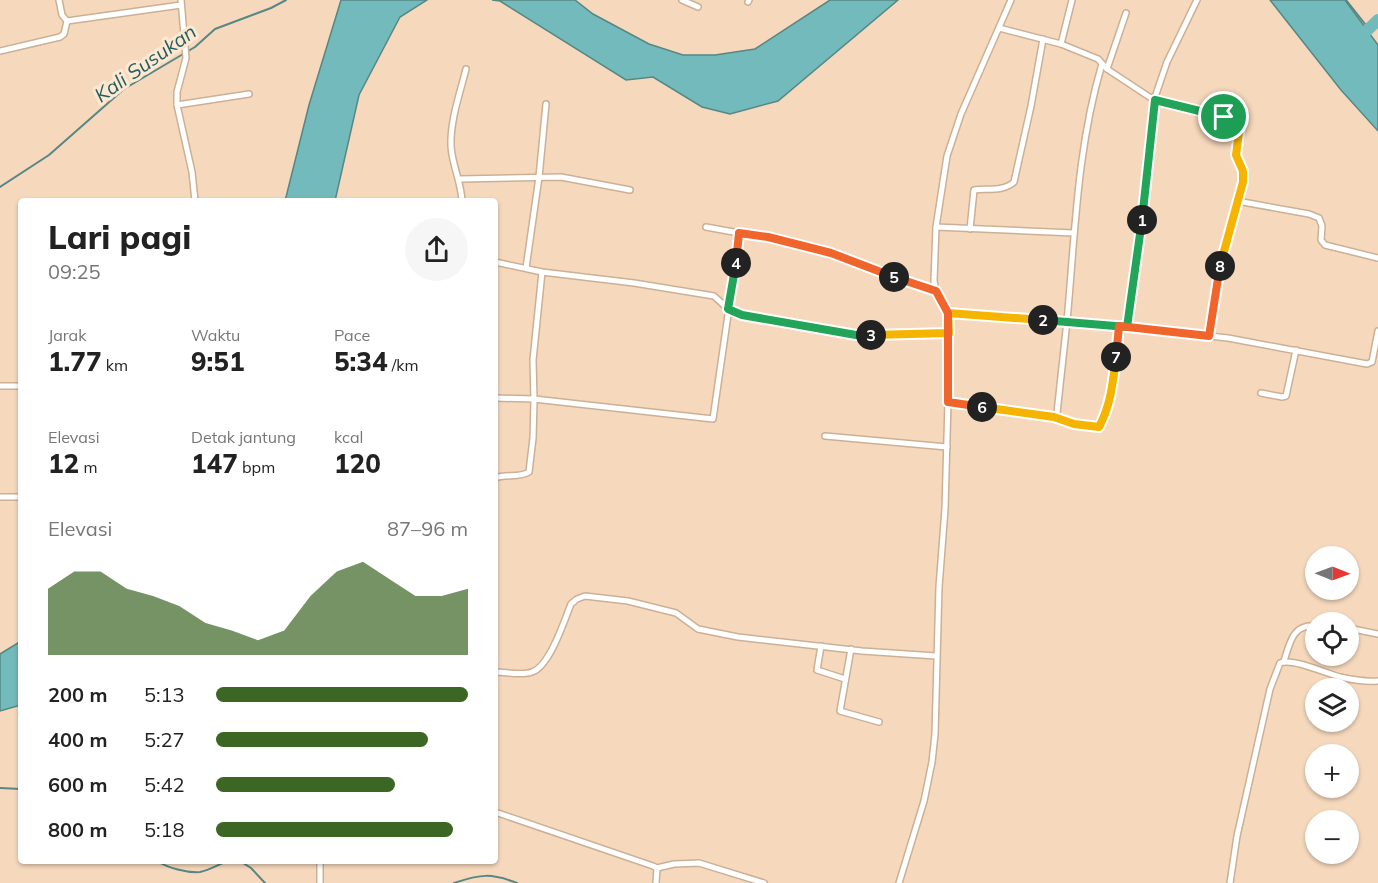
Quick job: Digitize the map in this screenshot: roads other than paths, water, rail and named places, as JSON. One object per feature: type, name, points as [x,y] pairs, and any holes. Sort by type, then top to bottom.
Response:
[{"type":"street","points":[[59,0],[62,15],[67,21]]},
{"type":"street","points":[[682,0],[698,8]]},
{"type":"street","points":[[899,883],[924,801],[931,771],[935,734],[936,656],[947,447],[949,333],[948,313],[936,291],[934,281],[936,227],[946,156],[961,114],[1011,0]]},
{"type":"street","points":[[1061,44],[1072,0]]},
{"type":"street","points":[[1127,327],[1141,233],[1155,100],[1167,62],[1197,0]]},
{"type":"street","points":[[67,21],[181,3],[186,57],[177,92],[177,105],[192,172],[195,198]]},
{"type":"street","points":[[1107,69],[1126,13]]},
{"type":"street","points":[[0,51],[60,37],[64,34],[67,21]]},
{"type":"street","points":[[999,28],[1061,44],[1098,59],[1107,69],[1155,100],[1234,120],[1240,125],[1236,155],[1243,171],[1243,182],[1219,272],[1209,336]]},
{"type":"street","points":[[970,229],[974,190],[1009,187],[1014,182],[1043,39]]},
{"type":"street","points":[[1054,417],[1057,413],[1067,321],[1083,144],[1091,101],[1102,64]]},
{"type":"street","points":[[462,198],[460,179],[451,141],[466,69]]},
{"type":"street","points":[[177,105],[249,94]]},
{"type":"street","points":[[526,267],[539,177],[546,104]]},
{"type":"street","points":[[460,179],[561,177],[630,190]]},
{"type":"street","points":[[1237,201],[1309,214],[1319,218],[1322,226],[1321,240],[1325,244],[1378,258]]},
{"type":"street","points":[[706,227],[768,237],[831,253],[936,291]]},
{"type":"street","points":[[936,227],[1074,233]]},
{"type":"street","points":[[498,398],[534,399],[713,419],[739,233]]},
{"type":"street","points":[[498,262],[542,272],[717,297],[728,309],[742,315],[856,335],[949,333]]},
{"type":"street","points":[[498,477],[525,475],[529,472],[533,438],[534,360],[542,272]]},
{"type":"street","points":[[948,313],[1067,321],[1209,336],[1369,364],[1372,362],[1378,331]]},
{"type":"street","points":[[948,402],[1054,417],[1074,424],[1099,427],[1106,414],[1111,394],[1119,326]]},
{"type":"street","points":[[1261,393],[1286,396],[1296,350]]},
{"type":"street","points":[[0,386],[18,386]]},
{"type":"street","points":[[825,436],[947,447]]},
{"type":"street","points":[[0,497],[18,496]]},
{"type":"street","points":[[498,672],[527,673],[538,669],[546,659],[571,604],[585,596],[628,601],[676,613],[698,629],[738,637],[936,656]]},
{"type":"street","points":[[1230,883],[1237,836],[1270,689],[1294,634],[1299,628],[1305,627]]},
{"type":"street","points":[[1359,630],[1378,634]]},
{"type":"street","points":[[821,646],[816,669],[845,679]]},
{"type":"street","points":[[851,649],[840,711],[879,722]]},
{"type":"street","points":[[1284,661],[1360,681],[1378,681]]},
{"type":"street","points":[[498,813],[657,868],[674,864],[696,863],[764,883]]},
{"type":"street","points":[[320,864],[320,883]]},
{"type":"street","points":[[656,883],[657,868]]},
{"type":"water","points":[[341,0],[427,0],[400,17],[359,95],[336,198],[286,198],[309,105]]},
{"type":"water","points":[[492,0],[575,0],[593,14],[649,44],[683,55],[715,55],[755,49],[830,0],[898,0],[778,101],[730,114],[702,107],[653,77],[626,80],[500,1]]},
{"type":"water","points":[[1270,0],[1345,0],[1378,45],[1378,131],[1341,90]]},
{"type":"water","points":[[18,643],[18,706],[0,711],[0,654]]},
{"type":"waterway","name":"Kali Susukan","points":[[0,187],[49,155],[124,89],[195,47],[215,29],[286,0]]},
{"type":"waterway","name":"Kali Susukan","points":[[1346,0],[1369,29]]},
{"type":"waterway","name":"Kali Susukan","points":[[1357,40],[1378,20]]},
{"type":"waterway","points":[[0,788],[18,789]]},
{"type":"waterway","points":[[163,864],[195,872],[221,864]]},
{"type":"waterway","points":[[245,864],[265,883]]},
{"type":"waterway","points":[[454,883],[486,876],[517,883]]}]
